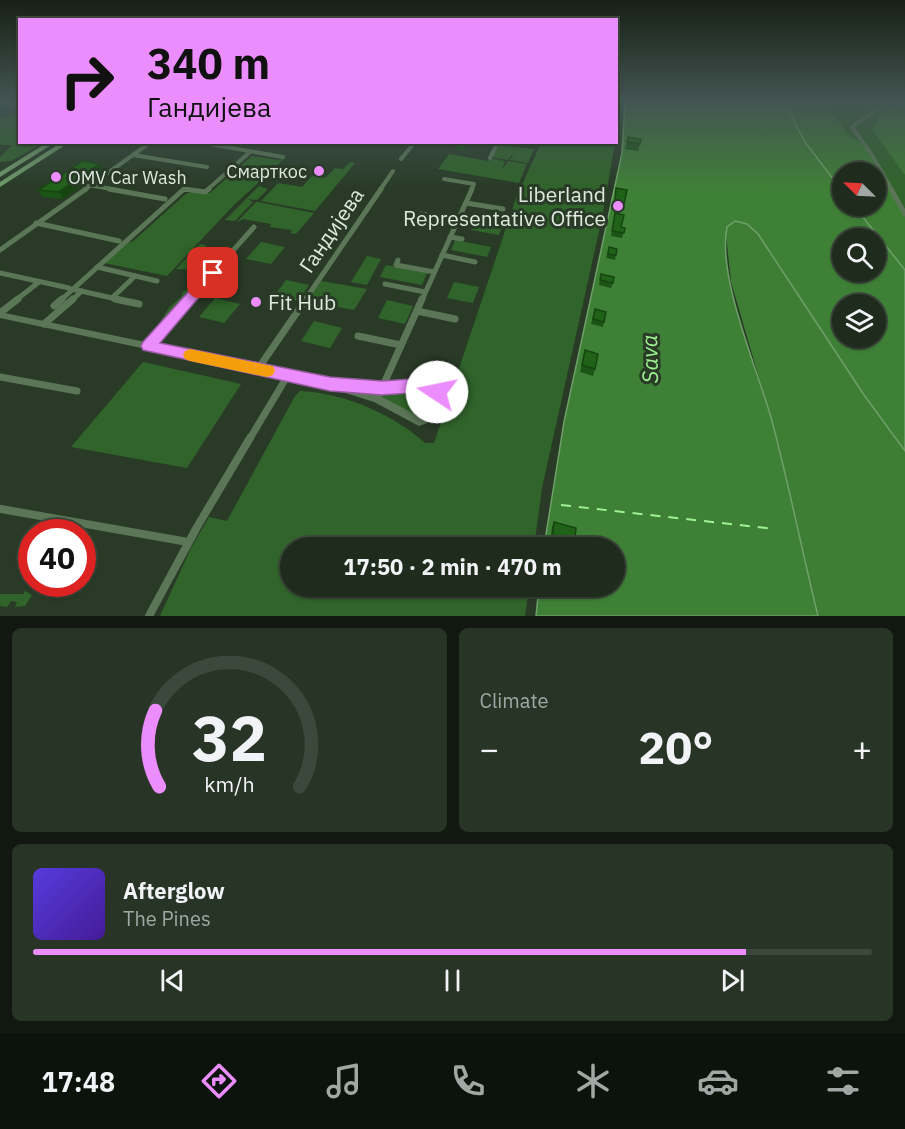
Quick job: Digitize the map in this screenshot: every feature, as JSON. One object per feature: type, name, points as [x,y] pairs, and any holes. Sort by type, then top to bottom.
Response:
[{"type":"main road","points":[[0,175],[50,144]]},
{"type":"main road","points":[[0,185],[64,144]]},
{"type":"street","points":[[855,132],[872,155],[905,214]]},
{"type":"street","points":[[0,250],[148,144]]},
{"type":"street","points":[[209,144],[283,157]]},
{"type":"street","points":[[401,159],[413,144]]},
{"type":"street","points":[[490,158],[497,144]]},
{"type":"street","points":[[54,306],[70,289],[184,189],[205,192],[251,152]]},
{"type":"street","points":[[133,155],[207,167]]},
{"type":"street","name":"Гандијева","points":[[258,369],[393,171]]},
{"type":"street","points":[[377,399],[474,184],[444,179]]},
{"type":"street","points":[[89,185],[165,199]]},
{"type":"street","points":[[466,203],[503,209]]},
{"type":"street","points":[[421,214],[458,220]]},
{"type":"street","points":[[36,223],[119,241]]},
{"type":"street","points":[[148,346],[254,227]]},
{"type":"street","points":[[450,237],[462,239]]},
{"type":"street","points":[[442,255],[475,261]]},
{"type":"street","points":[[398,260],[396,265],[434,272]]},
{"type":"street","points":[[97,267],[157,281]]},
{"type":"street","points":[[0,273],[139,304]]},
{"type":"street","points":[[112,298],[135,276]]},
{"type":"street","points":[[0,314],[39,282]]},
{"type":"street","points":[[385,284],[425,292]]},
{"type":"street","points":[[44,324],[82,291]]},
{"type":"street","points":[[417,311],[455,319]]},
{"type":"street","points":[[0,314],[330,384],[377,399],[419,422],[426,422],[431,415],[437,392],[432,386],[382,388],[330,384]]},
{"type":"street","points":[[358,336],[401,345]]},
{"type":"street","points":[[149,616],[188,542],[288,375]]},
{"type":"street","points":[[0,377],[76,391]]},
{"type":"street","points":[[1,509],[188,542]]},
{"type":"shaded area","points":[[0,132],[18,132],[18,144],[41,144],[11,161],[0,162],[0,157],[12,145],[0,145]]},
{"type":"shaded area","points":[[781,132],[905,132],[905,302],[886,260],[886,228],[845,228],[837,216],[886,216],[886,162],[832,162],[832,208]]},
{"type":"shaded area","points":[[799,132],[845,132],[863,144],[874,162],[832,162],[832,178]]},
{"type":"shaded area","points":[[874,132],[905,132],[905,175]]},
{"type":"shaded area","points":[[541,144],[615,144],[602,218],[542,488],[535,537],[280,537],[280,597],[528,597],[525,616],[160,616],[191,548],[209,517],[227,521],[295,396],[300,391],[334,396],[367,407],[398,423],[425,443],[434,443],[516,198]]},
{"type":"shaded area","points":[[498,145],[534,149],[528,163],[510,160],[514,152],[508,160],[491,157]]},
{"type":"shaded area","points":[[449,154],[489,161],[490,158],[505,161],[502,170],[508,161],[527,164],[519,183],[438,169]]},
{"type":"shaded area","points":[[252,156],[278,160],[285,158],[233,206],[167,276],[104,263],[127,242],[132,242],[187,193],[210,193]]},
{"type":"shaded area","points":[[350,162],[355,163],[315,211],[261,201],[278,183],[302,187],[312,176],[325,178],[335,168],[343,169]]},
{"type":"shaded area","points":[[886,182],[905,214],[905,270],[886,246],[886,228],[872,228],[862,216],[886,216]]},
{"type":"shaded area","points":[[259,186],[268,189],[257,200],[247,199],[253,202],[235,221],[225,220]]},
{"type":"shaded area","points":[[256,202],[314,213],[296,234],[290,233],[292,230],[270,227],[271,224],[243,219],[236,223]]},
{"type":"shaded area","points":[[478,216],[504,220],[499,235],[471,230]]},
{"type":"shaded area","points":[[735,221],[747,224],[758,234],[832,348],[905,451],[905,616],[818,616],[777,439],[731,282],[727,227]]},
{"type":"shaded area","points":[[455,240],[491,247],[487,257],[451,250]]},
{"type":"shaded area","points":[[261,242],[285,247],[271,264],[246,259]]},
{"type":"shaded area","points":[[200,244],[206,245],[196,264],[188,269],[176,269]]},
{"type":"shaded area","points":[[367,256],[381,259],[367,285],[351,282]]},
{"type":"shaded area","points":[[386,265],[427,273],[422,285],[380,277]]},
{"type":"shaded area","points":[[198,280],[204,280],[161,328],[157,327],[182,293]]},
{"type":"shaded area","points":[[286,280],[309,285],[298,301],[275,295]]},
{"type":"shaded area","points":[[321,281],[367,289],[354,310],[307,301]]},
{"type":"shaded area","points":[[454,282],[479,287],[473,303],[447,298]]},
{"type":"shaded area","points":[[215,298],[240,304],[224,323],[199,317]]},
{"type":"shaded area","points":[[387,300],[413,306],[405,324],[378,318]]},
{"type":"shaded area","points":[[314,321],[342,328],[330,348],[301,341]]},
{"type":"shaded area","points":[[143,362],[241,384],[187,468],[71,447]]},
{"type":"shaded area","points":[[427,389],[432,394],[426,414],[418,417],[382,398],[382,394],[388,390]]},
{"type":"shaded area","points":[[0,594],[31,597],[25,606],[15,607],[17,602],[11,601],[7,607],[0,606]]},
{"type":"water","name":"Sava","points":[[623,132],[799,132],[832,178],[832,216],[862,216],[872,228],[832,228],[832,282],[886,282],[886,246],[905,270],[905,451],[833,348],[886,348],[886,294],[832,294],[832,346],[758,234],[747,224],[735,221],[727,227],[725,248],[733,297],[772,421],[818,616],[536,616],[538,597],[625,597],[625,537],[546,537],[564,422],[622,153]]},
{"type":"building","points":[[628,137],[641,139],[640,144],[627,142]]},
{"type":"building","points":[[458,144],[467,144],[464,149],[456,147]]},
{"type":"building","points":[[83,161],[100,164],[59,192],[38,190]]},
{"type":"building","points":[[616,188],[627,190],[624,204],[615,203]]},
{"type":"building","points":[[615,213],[624,215],[621,227],[625,228],[624,233],[612,231]]},
{"type":"building","points":[[609,247],[617,249],[616,255],[608,254]]},
{"type":"building","points":[[601,274],[614,277],[613,283],[600,280]]},
{"type":"building","points":[[595,309],[606,312],[604,322],[593,319]]},
{"type":"building","points":[[585,350],[598,354],[595,369],[582,365]]},
{"type":"building","points":[[554,522],[576,528],[575,537],[552,537]]},
{"type":"ferry route","points":[[561,505],[775,529]]},
{"type":"slow traffic","points":[[190,355],[267,371]]},
{"type":"place","name":"Смарткос","points":[[319,171]]},
{"type":"place","name":"OMV Car Wash","points":[[56,177]]},
{"type":"place","name":"Liberland Representative Office","points":[[618,206]]},
{"type":"place","name":"Fit Hub","points":[[256,302]]},
{"type":"route","points":[[213,273],[148,346],[330,384],[366,388],[426,385],[435,387],[437,392]]}]
